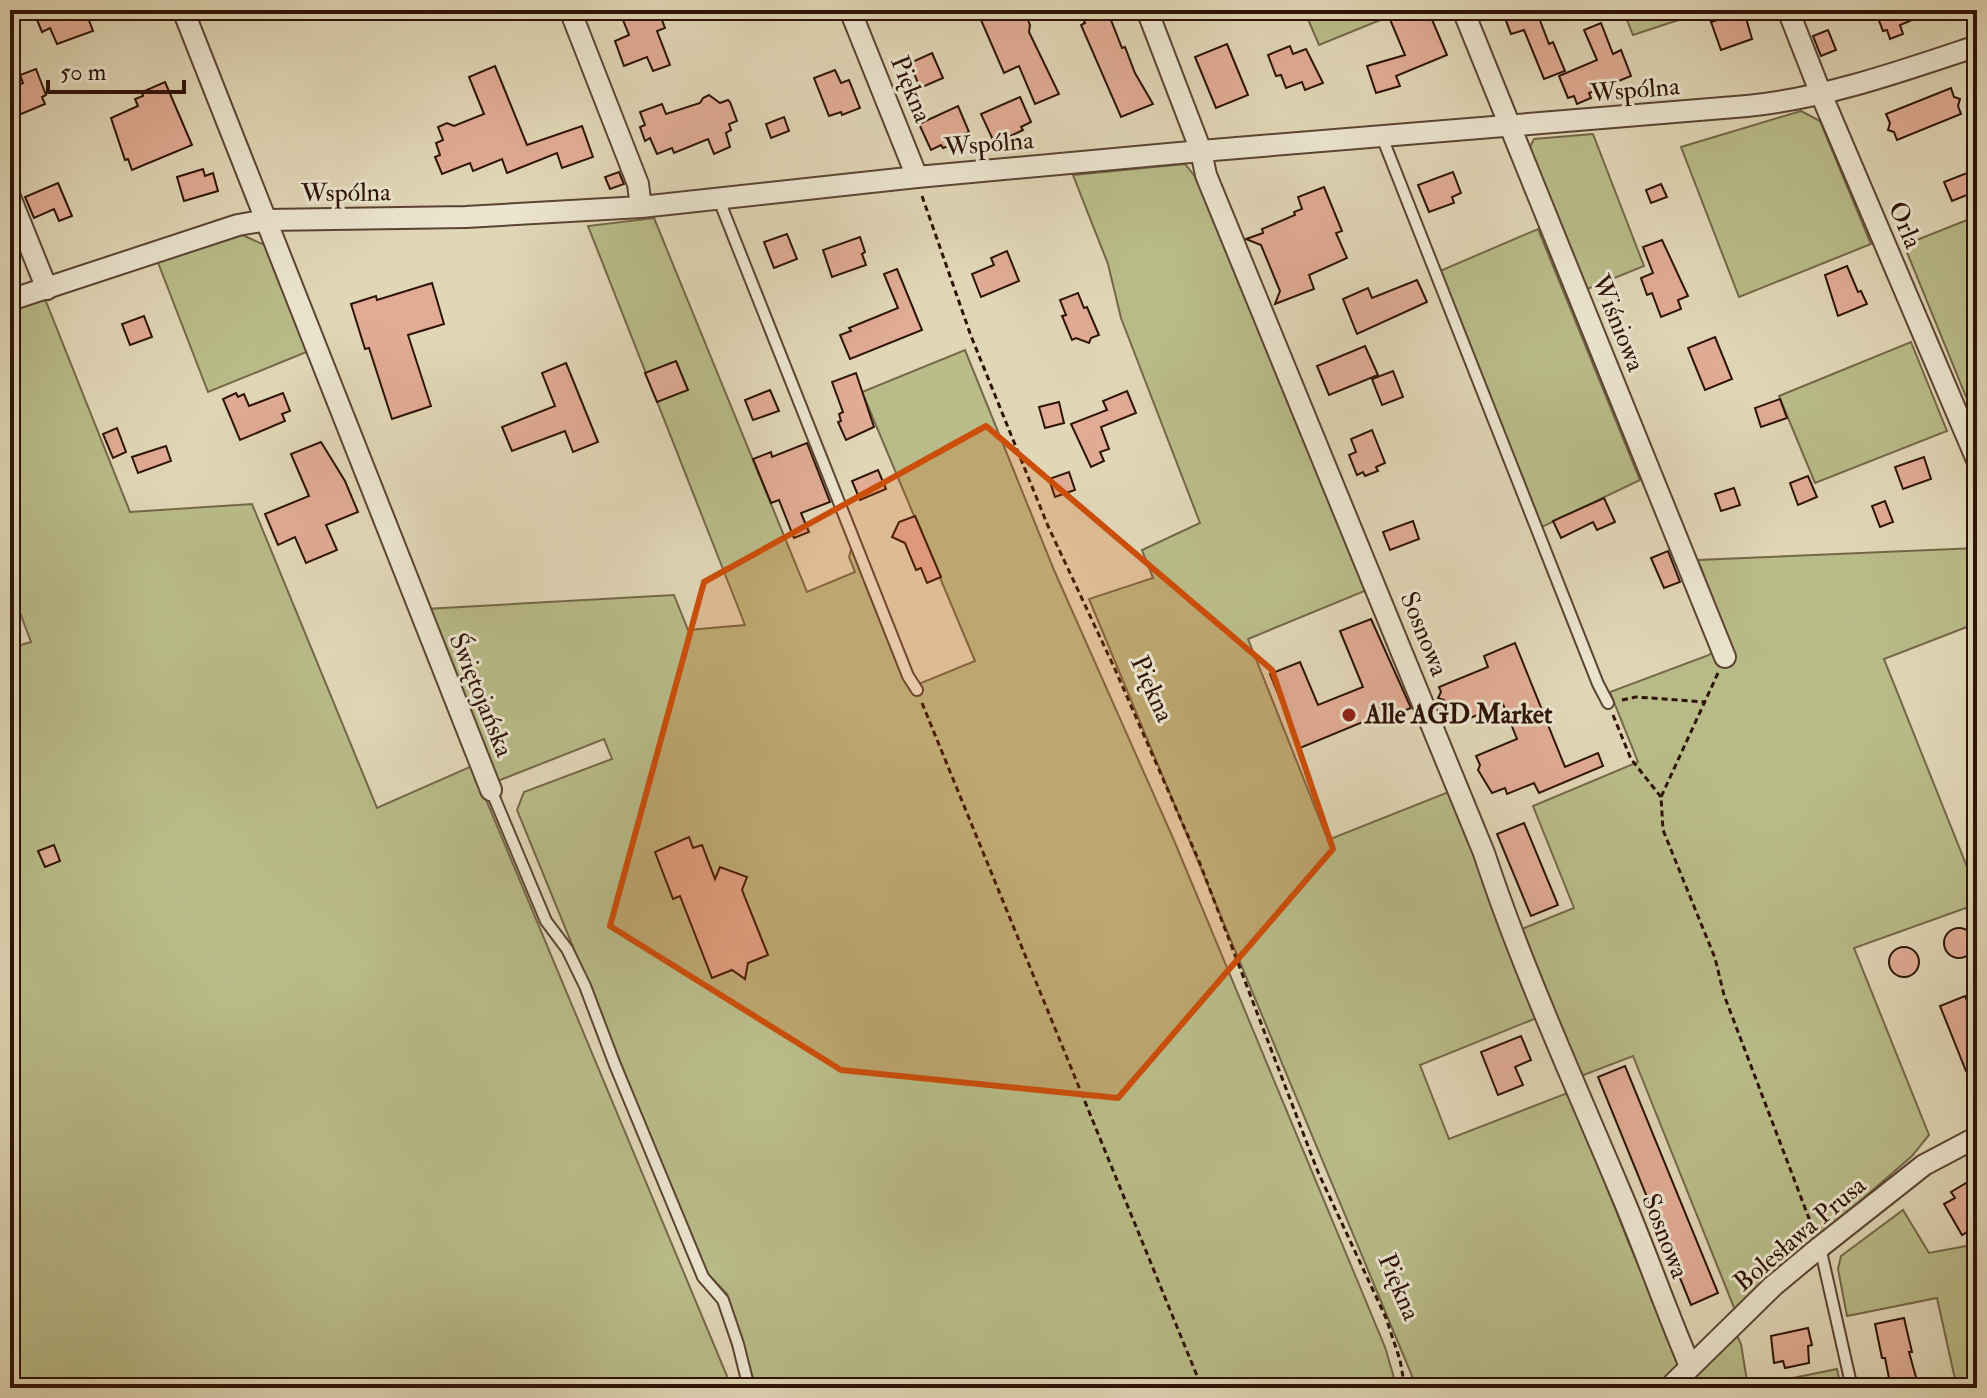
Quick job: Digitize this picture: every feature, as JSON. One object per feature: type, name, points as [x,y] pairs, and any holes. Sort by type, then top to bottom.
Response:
[{"type":"street","name":"Świętojańska","points":[[183,10],[491,790]]},
{"type":"street","points":[[570,10],[638,184],[641,207]]},
{"type":"street","name":"Piękna","points":[[850,10],[917,177]]},
{"type":"street","name":"Sosnowa","points":[[1147,10],[1201,151],[1206,175],[1395,632],[1484,853],[1506,918],[1690,1366]]},
{"type":"street","name":"Wiśniowa","points":[[1463,10],[1725,657]]},
{"type":"street","name":"Orla","points":[[1788,10],[1977,460]]},
{"type":"street","name":"Wspólna","points":[[10,300],[238,225],[267,220],[466,217],[641,207],[917,177],[1786,102],[1899,72],[1977,46]]},
{"type":"street","points":[[10,197],[47,289]]},
{"type":"street","name":"Bolesława Prusa","points":[[1669,1388],[1773,1286],[1820,1247],[1924,1165],[1977,1137]]},
{"type":"lane","points":[[1382,137],[1608,703]]},
{"type":"lane","points":[[719,200],[908,676],[917,690]]},
{"type":"lane","name":"Świętojańska","points":[[491,790],[546,921],[567,949],[585,986],[703,1277],[723,1300],[749,1388]]},
{"type":"lane","points":[[1820,1247],[1852,1388]]},
{"type":"path","name":"Piękna","points":[[917,177],[971,336],[1048,526],[1199,861],[1318,1172],[1386,1318],[1400,1360],[1405,1388]]},
{"type":"path","points":[[1725,657],[1661,797],[1663,830],[1715,958],[1724,995],[1820,1247]]},
{"type":"path","points":[[917,690],[1202,1388]]},
{"type":"path","points":[[1661,797],[1631,759],[1608,703],[1636,697],[1706,702]]},
{"type":"highlighted area","points":[[986,426],[1272,670],[1333,849],[1118,1098],[841,1070],[610,926],[704,582]]},
{"type":"green space","points":[[1304,10],[1405,10],[1319,45]]},
{"type":"green space","points":[[1623,10],[1709,10],[1633,35]]},
{"type":"green space","points":[[1801,111],[1820,121],[1871,244],[1739,297],[1681,147]]},
{"type":"green space","points":[[1593,134],[1644,266],[1585,290],[1528,151],[1534,139]]},
{"type":"green space","points":[[1185,164],[1197,179],[1367,590],[1248,639],[1328,840],[1451,791],[1539,1017],[1420,1065],[1449,1139],[1570,1092],[1680,1363],[1657,1388],[1417,1388],[1089,599],[1153,578],[1142,550],[1200,523],[1121,318],[1108,264],[1073,175]]},
{"type":"green space","points":[[1977,216],[1977,408],[1971,409],[1904,245]]},
{"type":"green space","points":[[654,218],[807,592],[855,572],[849,557],[852,546],[909,688],[975,661],[862,392],[965,350],[1054,570],[1173,838],[1385,1347],[1397,1388],[756,1388],[727,1294],[706,1272],[517,810],[524,792],[612,759],[604,739],[495,782],[426,609],[674,595],[688,630],[745,625],[588,226]]},
{"type":"green space","points":[[1538,229],[1640,480],[1542,527],[1440,271]]},
{"type":"green space","points":[[240,234],[267,246],[309,351],[208,392],[157,260]]},
{"type":"green space","points":[[45,299],[130,512],[252,504],[377,808],[472,766],[732,1388],[10,1388],[10,648],[31,642],[10,586],[10,310]]},
{"type":"green space","points":[[1911,342],[1947,431],[1815,483],[1779,396]]},
{"type":"green space","points":[[1977,548],[1977,623],[1884,659],[1977,892],[1977,904],[1854,948],[1929,1135],[1912,1156],[1735,1310],[1633,1056],[1581,1076],[1522,929],[1574,908],[1533,806],[1638,762],[1610,692],[1709,655],[1728,638],[1698,560]]},
{"type":"green space","points":[[1903,1210],[1929,1253],[1977,1244],[1977,1388],[1957,1388],[1937,1298],[1847,1316],[1838,1269],[1841,1256]]},
{"type":"green space","points":[[1735,1331],[1741,1344],[1748,1387],[1837,1369],[1841,1388],[1683,1388]]},
{"type":"building","points":[[33,10],[85,10],[93,31],[57,44],[50,28],[42,32]]},
{"type":"building","points":[[619,10],[658,10],[665,28],[657,31],[670,65],[653,71],[647,57],[624,66],[615,41],[629,35]]},
{"type":"building","points":[[1004,10],[1024,10],[1030,25],[1029,32],[1059,94],[1035,104],[1019,66],[1004,73],[981,20]]},
{"type":"building","points":[[1079,10],[1107,10],[1122,48],[1125,47],[1135,73],[1153,104],[1121,117],[1081,25],[1085,23]]},
{"type":"building","points":[[1405,10],[1428,10],[1447,55],[1396,76],[1400,86],[1376,93],[1367,66],[1405,55],[1389,17]]},
{"type":"building","points":[[1505,10],[1536,10],[1549,44],[1553,42],[1565,71],[1544,79],[1524,30],[1511,34]]},
{"type":"building","points":[[1875,10],[1906,10],[1910,21],[1900,25],[1903,34],[1890,39],[1887,30],[1883,31]]},
{"type":"building","points":[[1744,11],[1752,39],[1721,50],[1711,22]]},
{"type":"building","points":[[1601,23],[1613,54],[1621,50],[1631,76],[1589,93],[1591,98],[1577,104],[1574,96],[1568,98],[1559,76],[1597,60],[1584,30]]},
{"type":"building","points":[[1828,30],[1836,50],[1821,56],[1813,36]]},
{"type":"building","points":[[1227,44],[1248,95],[1216,108],[1195,57]]},
{"type":"building","points":[[1290,46],[1293,54],[1306,49],[1323,83],[1305,90],[1302,82],[1286,88],[1281,75],[1276,76],[1268,55]]},
{"type":"building","points":[[932,53],[943,78],[920,88],[910,63]]},
{"type":"building","points":[[495,66],[527,145],[582,126],[593,157],[562,168],[557,153],[507,173],[502,159],[473,171],[470,163],[442,174],[435,157],[440,155],[436,143],[443,140],[438,127],[447,123],[454,126],[484,114],[469,77]]},
{"type":"building","points":[[36,69],[46,95],[42,97],[45,104],[14,117],[10,108],[10,89],[23,83],[20,75]]},
{"type":"building","points":[[835,70],[841,83],[849,80],[860,108],[829,116],[814,78]]},
{"type":"building","points":[[165,82],[192,145],[132,170],[128,159],[125,160],[111,118],[138,106],[135,99],[143,96],[142,92]]},
{"type":"building","points":[[1951,88],[1954,97],[1960,99],[1958,106],[1961,114],[1897,140],[1894,132],[1888,130],[1890,123],[1886,114]]},
{"type":"building","points":[[709,95],[720,103],[730,102],[737,121],[729,124],[731,130],[726,133],[730,147],[714,154],[708,139],[674,153],[672,148],[657,154],[650,138],[645,141],[640,127],[645,125],[640,112],[662,104],[666,114],[700,103]]},
{"type":"building","points":[[1020,97],[1031,122],[1021,127],[1023,130],[1004,139],[1003,135],[993,140],[981,114]]},
{"type":"building","points":[[958,106],[969,132],[959,136],[961,140],[952,145],[943,148],[941,145],[931,150],[919,124]]},
{"type":"building","points":[[784,117],[789,131],[771,138],[766,124]]},
{"type":"building","points":[[203,169],[205,176],[213,173],[218,191],[184,201],[177,177]]},
{"type":"building","points":[[1972,171],[1977,191],[1952,201],[1944,182]]},
{"type":"building","points":[[619,172],[624,184],[610,189],[605,177]]},
{"type":"building","points":[[1453,172],[1461,193],[1452,197],[1454,203],[1429,212],[1418,185]]},
{"type":"building","points":[[58,183],[72,216],[59,221],[54,209],[34,218],[25,197]]},
{"type":"building","points":[[1661,184],[1667,197],[1651,203],[1646,190]]},
{"type":"building","points":[[1324,187],[1342,231],[1336,233],[1347,258],[1309,275],[1314,289],[1275,304],[1280,291],[1261,245],[1246,239],[1295,215],[1294,212],[1302,209],[1298,197]]},
{"type":"building","points":[[787,234],[797,259],[774,268],[764,242]]},
{"type":"building","points":[[860,237],[866,265],[832,277],[823,250]]},
{"type":"building","points":[[1662,240],[1688,296],[1678,300],[1681,309],[1661,317],[1652,293],[1647,295],[1641,278],[1653,273],[1643,247]]},
{"type":"building","points":[[1007,251],[1019,281],[981,297],[972,274],[994,265],[991,258]]},
{"type":"building","points":[[1847,266],[1867,304],[1838,316],[1825,275]]},
{"type":"building","points":[[897,269],[922,330],[850,359],[840,335],[851,331],[849,328],[898,308],[884,274]]},
{"type":"building","points":[[1417,280],[1427,302],[1357,334],[1343,299],[1368,288],[1372,298]]},
{"type":"building","points":[[432,283],[444,324],[408,335],[431,406],[392,419],[351,304],[376,296],[377,300]]},
{"type":"building","points":[[1078,293],[1099,335],[1091,338],[1089,343],[1076,338],[1072,340],[1062,316],[1066,315],[1060,300]]},
{"type":"building","points":[[144,316],[152,337],[130,345],[122,324]]},
{"type":"building","points":[[1715,337],[1732,379],[1705,390],[1688,348]]},
{"type":"building","points":[[1365,346],[1378,375],[1329,395],[1317,366]]},
{"type":"building","points":[[676,361],[688,390],[657,402],[645,373]]},
{"type":"building","points":[[566,363],[598,442],[573,452],[565,431],[512,451],[502,427],[555,406],[542,373]]},
{"type":"building","points":[[1393,371],[1403,397],[1382,405],[1372,379]]},
{"type":"building","points":[[856,373],[874,427],[846,440],[838,422],[841,421],[839,414],[843,412],[832,382]]},
{"type":"building","points":[[770,390],[779,411],[753,420],[745,400]]},
{"type":"building","points":[[1127,391],[1136,413],[1101,427],[1109,449],[1100,452],[1104,461],[1091,467],[1071,424],[1107,410],[1103,401]]},
{"type":"building","points":[[236,393],[238,397],[244,394],[249,406],[283,393],[290,411],[282,414],[285,421],[240,440],[223,399]]},
{"type":"building","points":[[1780,399],[1787,418],[1761,427],[1755,408]]},
{"type":"building","points":[[1059,402],[1064,423],[1045,428],[1039,407]]},
{"type":"building","points":[[117,428],[126,452],[113,458],[103,434]]},
{"type":"building","points":[[1372,430],[1385,463],[1376,467],[1378,471],[1365,476],[1363,472],[1357,475],[1349,455],[1356,452],[1351,439]]},
{"type":"building","points":[[321,442],[345,481],[358,512],[326,525],[337,550],[306,563],[295,537],[278,545],[265,514],[309,496],[291,454]]},
{"type":"building","points":[[807,443],[830,502],[801,513],[809,532],[794,538],[779,500],[771,503],[753,459],[771,452],[772,457]]},
{"type":"building","points":[[166,446],[171,461],[138,473],[132,457]]},
{"type":"building","points":[[1924,457],[1931,479],[1903,489],[1895,467]]},
{"type":"building","points":[[878,470],[886,489],[860,500],[852,481]]},
{"type":"building","points":[[1069,472],[1075,490],[1055,497],[1049,479]]},
{"type":"building","points":[[1808,476],[1817,497],[1798,505],[1790,483]]},
{"type":"building","points":[[1734,488],[1740,505],[1721,511],[1715,494]]},
{"type":"building","points":[[1604,498],[1615,522],[1597,530],[1593,522],[1561,538],[1553,521]]},
{"type":"building","points":[[1885,501],[1893,522],[1880,527],[1872,506]]},
{"type":"building","points":[[915,516],[941,577],[927,583],[921,568],[916,570],[905,543],[892,537],[899,522]]},
{"type":"building","points":[[1413,521],[1419,539],[1390,550],[1383,532]]},
{"type":"building","points":[[1668,551],[1680,582],[1664,588],[1651,558]]},
{"type":"building","points":[[1371,619],[1411,708],[1384,719],[1382,714],[1300,748],[1270,674],[1300,662],[1318,705],[1363,687],[1340,631]]},
{"type":"building","points":[[1515,643],[1565,767],[1598,753],[1603,766],[1539,793],[1534,783],[1507,794],[1505,788],[1492,793],[1478,770],[1480,765],[1476,756],[1517,739],[1503,704],[1468,719],[1463,707],[1452,702],[1447,705],[1438,698],[1441,692],[1439,687],[1488,667],[1484,656]]},
{"type":"building","points":[[1524,823],[1558,905],[1531,916],[1497,834]]},
{"type":"building","points":[[689,837],[693,848],[702,845],[715,879],[720,867],[747,877],[742,890],[768,955],[748,963],[745,979],[732,970],[712,978],[680,896],[673,899],[655,852]]},
{"type":"building","points":[[54,845],[60,861],[45,867],[38,851]]},
{"type":"building","points":[[1959,928],[1969,933],[1974,943],[1969,953],[1959,958],[1949,953],[1944,943],[1949,933]]},
{"type":"building","points":[[1904,947],[1914,952],[1919,962],[1914,972],[1904,977],[1894,972],[1889,962],[1894,952]]},
{"type":"building","points":[[1965,996],[1977,1026],[1977,1067],[1966,1071],[1940,1006]]},
{"type":"building","points":[[1521,1036],[1531,1060],[1515,1067],[1523,1085],[1498,1095],[1481,1052]]},
{"type":"building","points":[[1625,1066],[1718,1293],[1691,1305],[1598,1077]]},
{"type":"building","points":[[1971,1180],[1977,1189],[1977,1226],[1962,1235],[1944,1204],[1955,1198],[1951,1192]]},
{"type":"building","points":[[1904,1318],[1919,1388],[1891,1388],[1885,1358],[1882,1358],[1875,1324]]},
{"type":"building","points":[[1808,1328],[1812,1345],[1808,1346],[1809,1363],[1785,1368],[1783,1361],[1774,1363],[1771,1336]]},
{"type":"place","name":"Alle AGD Market","points":[[1349,715]]}]
